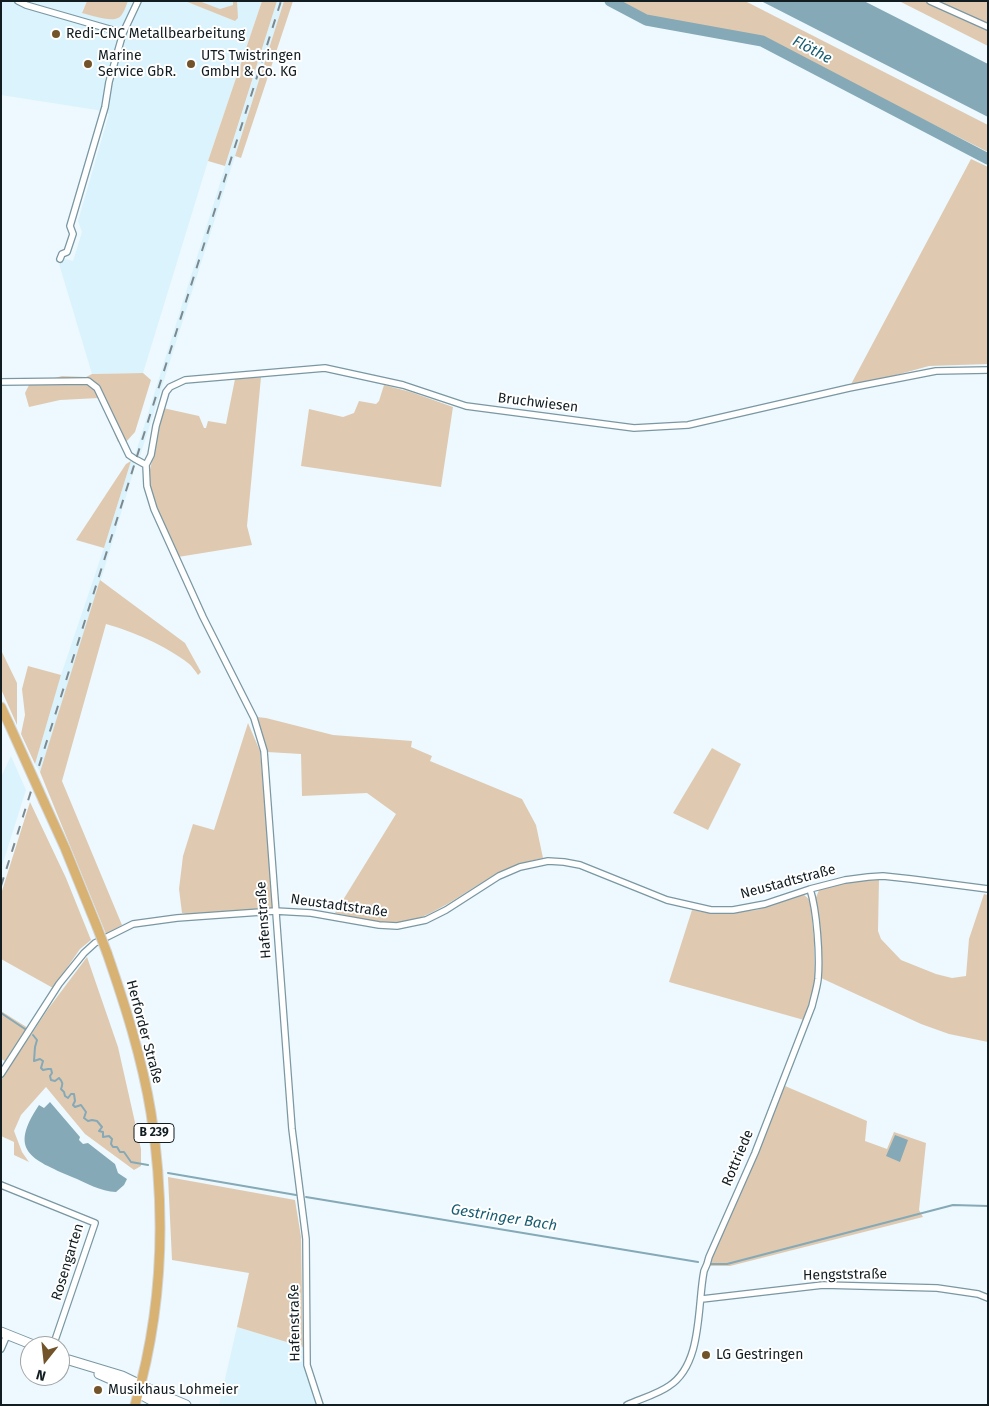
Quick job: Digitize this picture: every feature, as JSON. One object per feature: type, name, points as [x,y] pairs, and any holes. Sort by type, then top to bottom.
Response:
[{"type":"main road","name":"Herforder Straße","points":[[1,708],[65,848],[107,952],[127,1011],[141,1064],[159,1179],[159,1268],[152,1334],[141,1384]]},
{"type":"main road","points":[[4,1334],[20,1340]]},
{"type":"main road","points":[[70,1360],[122,1376],[186,1405]]},
{"type":"main road","points":[[70,1360],[122,1384],[151,1400],[170,1405]]},
{"type":"main road","name":"B 239","points":[[135,1405],[141,1384]]},
{"type":"street","points":[[18,1],[123,33]]},
{"type":"street","points":[[60,259],[62,254],[67,252],[73,234],[70,226],[106,107],[109,82],[123,33],[138,1]]},
{"type":"street","points":[[930,1],[988,26]]},
{"type":"street","name":"Bruchwiesen","points":[[146,465],[151,455],[156,426],[166,392],[170,387],[185,380],[325,368],[403,385],[466,406],[634,428],[688,425],[849,388],[936,371],[988,370]]},
{"type":"street","points":[[1,382],[88,381],[96,388],[129,455],[146,465]]},
{"type":"street","name":"Hafenstraße","points":[[146,465],[148,486],[154,509],[203,617],[254,718],[264,751],[292,1129],[306,1238],[307,1365],[320,1405]]},
{"type":"street","name":"Neustadtstraße","points":[[1,1074],[59,984],[84,953],[95,943],[133,924],[177,918],[276,911],[311,913],[379,925],[397,926],[426,920],[446,910],[500,876],[520,867],[548,861],[580,865],[667,900],[711,910],[733,910],[760,906],[810,889],[846,880],[883,876],[986,888]]},
{"type":"street","points":[[986,888],[988,881]]},
{"type":"street","name":"Rottriede","points":[[627,1405],[669,1387],[680,1378],[697,1337],[704,1271],[755,1153],[812,1006],[816,991],[818,978],[817,941],[813,896],[810,889]]},
{"type":"street","name":"Rosengarten","points":[[1,1185],[95,1223],[56,1336]]},
{"type":"street","name":"Hengststraße","points":[[702,1299],[823,1285],[937,1288],[978,1294],[988,1298]]},
{"type":"street","points":[[1,1349],[4,1334]]},
{"type":"shaded area","points":[[1,1],[87,1],[82,12],[122,14],[128,1],[262,1],[208,161],[143,373],[92,374],[57,257],[73,261],[82,232],[78,221],[109,114],[97,110],[1,95]]},
{"type":"shaded area","points":[[87,1],[128,1],[120,17],[110,19],[82,13]]},
{"type":"shaded area","points":[[185,1],[199,1],[220,9],[233,5],[233,1],[237,1],[238,18],[235,21]]},
{"type":"shaded area","points":[[262,1],[277,1],[225,166],[208,161]]},
{"type":"shaded area","points":[[277,1],[284,1],[140,456],[135,455]]},
{"type":"shaded area","points":[[284,1],[293,1],[241,158],[235,156]]},
{"type":"shaded area","points":[[615,1],[745,1],[988,125],[988,152],[762,38],[646,17]]},
{"type":"shaded area","points":[[761,1],[864,1],[988,64],[988,117]]},
{"type":"shaded area","points":[[899,1],[988,1],[988,46]]},
{"type":"shaded area","points":[[971,159],[988,167],[988,364],[929,366],[849,388]]},
{"type":"shaded area","points":[[143,373],[151,380],[135,432],[126,442],[118,442],[99,398],[60,400],[29,407],[25,393],[29,385],[62,376],[86,377],[92,374]]},
{"type":"shaded area","points":[[261,377],[247,526],[252,545],[178,557],[157,513],[149,485],[150,471],[163,408],[199,416],[204,428],[206,428],[208,421],[226,424],[235,379]]},
{"type":"shaded area","points":[[384,385],[411,392],[453,407],[441,487],[301,466],[309,409],[343,417],[354,413],[359,401],[376,404],[379,401]]},
{"type":"shaded area","points":[[131,461],[136,463],[40,772],[35,764],[61,675]]},
{"type":"shaded area","points":[[131,461],[104,548],[76,540],[126,464]]},
{"type":"shaded area","points":[[100,580],[185,643],[201,672],[198,675],[188,663],[159,645],[138,635],[106,624],[62,781],[122,925],[106,934],[40,772]]},
{"type":"shaded area","points":[[1,650],[17,683],[17,725],[1,689]]},
{"type":"shaded area","points":[[28,666],[61,675],[35,764],[21,734],[25,715],[22,689]]},
{"type":"shaded area","points":[[257,717],[333,735],[412,741],[411,747],[432,756],[430,761],[522,799],[536,825],[543,858],[519,864],[502,871],[434,911],[408,921],[396,923],[381,922],[335,913],[396,814],[367,793],[302,796],[301,754],[267,752]]},
{"type":"shaded area","points":[[248,723],[260,751],[274,909],[191,915],[182,913],[179,889],[183,856],[193,824],[214,830]]},
{"type":"shaded area","points":[[712,748],[741,764],[708,830],[673,813]]},
{"type":"shaded area","points":[[11,756],[26,790],[1,869],[1,777]]},
{"type":"shaded area","points":[[30,802],[66,878],[91,940],[80,949],[53,988],[1,959],[1,894]]},
{"type":"shaded area","points":[[879,880],[878,931],[881,939],[901,960],[936,974],[952,978],[966,976],[969,939],[984,894],[988,895],[988,1042],[949,1034],[921,1024],[821,978],[820,938],[815,900],[819,890],[846,882]]},
{"type":"shaded area","points":[[803,894],[810,900],[815,978],[814,997],[804,1020],[669,982],[692,910],[714,914],[757,910]]},
{"type":"shaded area","points":[[87,957],[118,1047],[141,1149],[141,1166],[134,1170],[85,1134],[46,1087],[21,1115],[14,1131],[22,1152],[29,1162],[14,1155],[14,1142],[1,1136],[1,1080],[48,1009]]},
{"type":"shaded area","points":[[1,1011],[28,1028],[5,1061],[1,1059]]},
{"type":"shaded area","points":[[785,1086],[867,1121],[865,1141],[887,1149],[894,1132],[926,1143],[919,1210],[923,1217],[730,1266],[709,1266]]},
{"type":"shaded area","points":[[50,1102],[80,1137],[79,1140],[83,1144],[88,1143],[115,1164],[118,1173],[127,1179],[124,1185],[116,1192],[99,1189],[58,1171],[45,1165],[28,1152],[25,1143],[25,1133],[30,1121],[39,1105],[44,1108]]},
{"type":"shaded area","points":[[895,1135],[908,1140],[900,1162],[886,1156]]},
{"type":"shaded area","points":[[168,1177],[295,1200],[301,1237],[303,1347],[237,1327],[249,1273],[172,1260]]},
{"type":"shaded area","points":[[237,1327],[303,1347],[305,1367],[317,1405],[219,1405]]},
{"type":"waterway","name":"Flöthe","points":[[610,1],[646,20],[762,41],[988,159]]},
{"type":"waterway","name":"Gestringer Bach","points":[[1,1013],[25,1029]]},
{"type":"waterway","name":"Gestringer Bach","points":[[33,1035],[37,1040],[34,1061],[40,1059],[43,1061],[41,1068],[43,1070],[51,1069],[51,1080],[60,1079],[62,1083],[61,1089],[65,1096],[68,1098],[71,1094],[74,1094],[75,1101],[73,1105],[75,1107],[81,1105],[86,1112],[84,1118],[88,1121],[97,1121],[102,1127],[99,1131],[103,1132],[103,1137],[109,1136],[112,1139],[111,1144],[113,1147],[117,1147],[120,1152],[124,1152],[131,1162],[148,1165]]},
{"type":"waterway","name":"Gestringer Bach","points":[[168,1173],[296,1195]]},
{"type":"waterway","name":"Gestringer Bach","points":[[306,1197],[698,1262]]},
{"type":"waterway","name":"Gestringer Bach","points":[[711,1264],[727,1264],[953,1205],[988,1206]]},
{"type":"railway","points":[[1,886],[281,1]]},
{"type":"place","name":"Redi-CNC Metallbearbeitung","points":[[56,34]]},
{"type":"place","name":"Marine Service GbR.","points":[[88,64]]},
{"type":"place","name":"UTS Twistringen GmbH & Co. KG","points":[[191,64]]},
{"type":"place","name":"LG Gestringen","points":[[706,1355]]},
{"type":"place","name":"Musikhaus Lohmeier","points":[[98,1390]]}]
